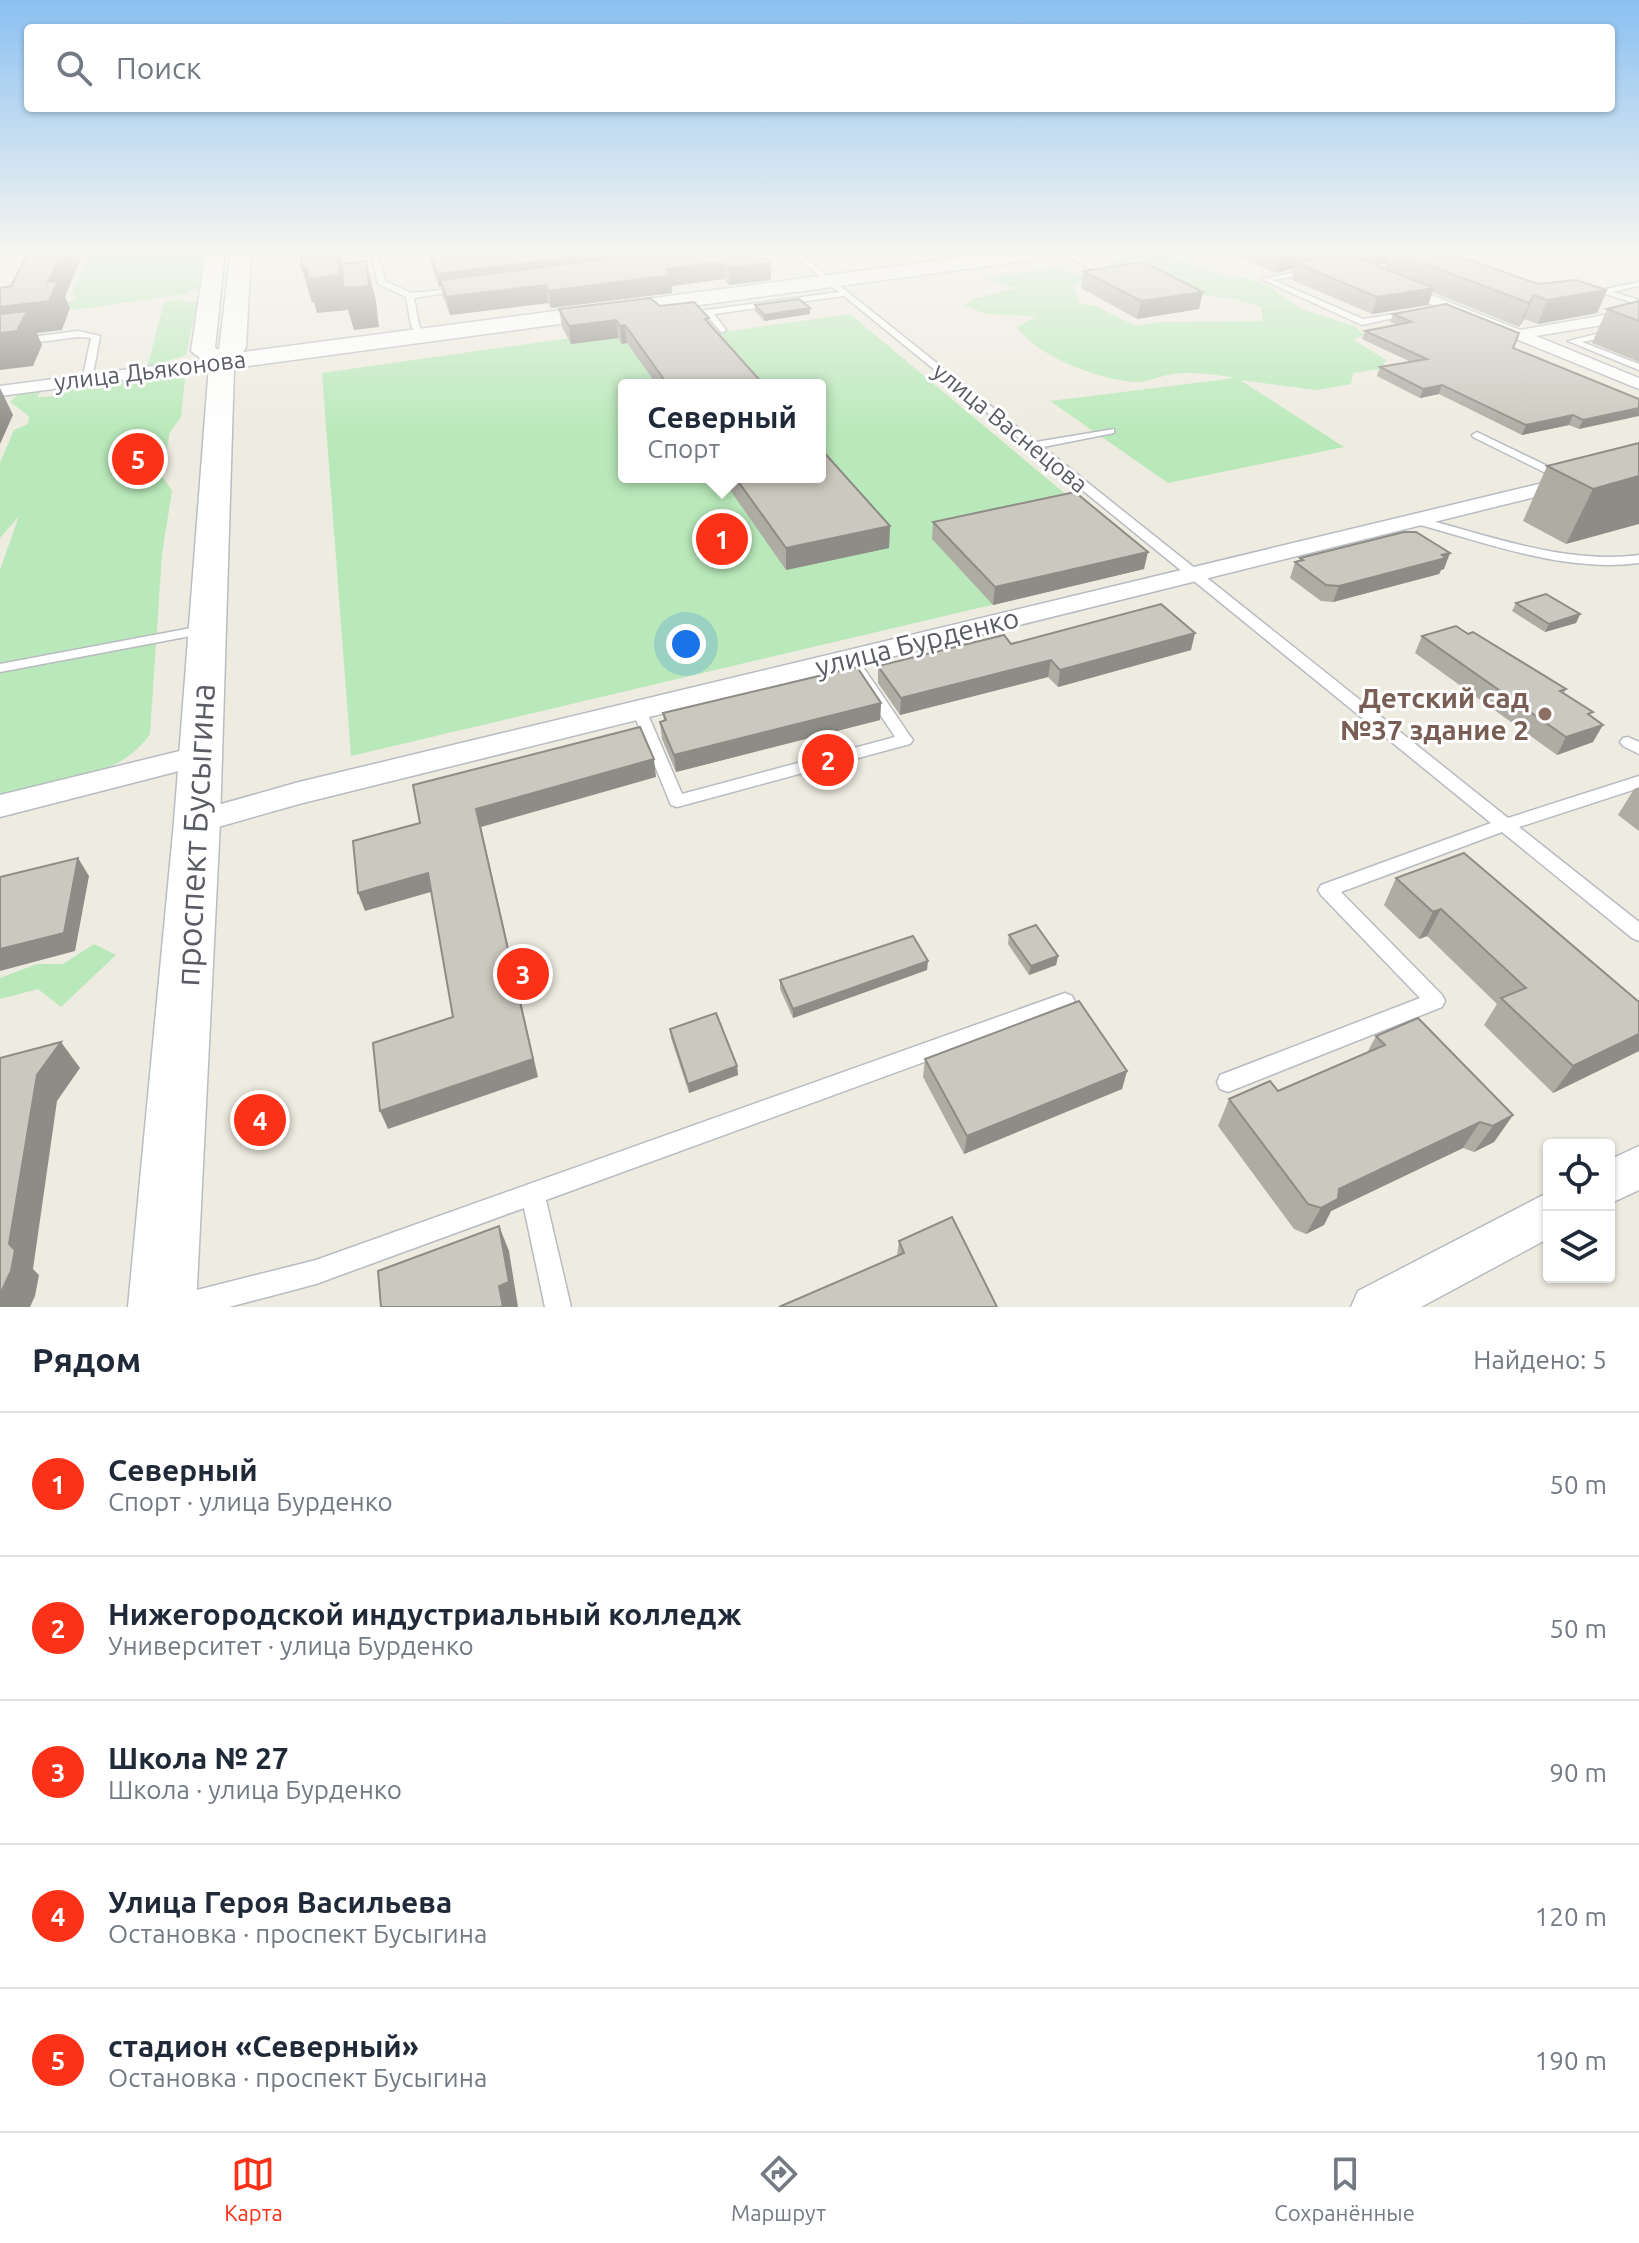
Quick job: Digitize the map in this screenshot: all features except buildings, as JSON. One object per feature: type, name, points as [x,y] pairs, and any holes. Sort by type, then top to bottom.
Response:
[{"type":"main road","points":[[208,311],[203,351],[222,362]]},
{"type":"main road","name":"проспект Бусыгина","points":[[162,1307],[197,822],[222,362],[234,347],[237,311]]},
{"type":"main road","name":"улица Дьяконова","points":[[222,362],[420,335],[656,311]]},
{"type":"street","points":[[1458,311],[1639,384]]},
{"type":"street","points":[[1517,335],[1639,314]]},
{"type":"street","name":"улица Дьяконова","points":[[0,391],[222,362]]},
{"type":"street","name":"улица Бурденко","points":[[197,822],[299,793],[1579,481]]},
{"type":"street","points":[[0,806],[200,756]]},
{"type":"street","points":[[1615,1180],[1639,1167]]},
{"type":"street","points":[[1374,1307],[1543,1217]]},
{"type":"lane","points":[[414,311],[420,335]]},
{"type":"lane","points":[[677,316],[713,311]]},
{"type":"lane","name":"улица Васнецова","points":[[865,311],[1639,933]]},
{"type":"lane","points":[[1337,311],[1362,322],[1414,313]]},
{"type":"lane","points":[[708,312],[722,330]]},
{"type":"lane","points":[[1603,320],[1627,330],[1572,341],[1639,367]]},
{"type":"lane","points":[[0,344],[78,334],[96,336],[87,380]]},
{"type":"lane","points":[[1032,446],[1110,431]]},
{"type":"lane","points":[[1477,435],[1579,481]]},
{"type":"lane","points":[[1417,521],[1568,557],[1624,564],[1639,559]]},
{"type":"lane","points":[[0,668],[208,629]]},
{"type":"lane","points":[[639,710],[677,801],[905,740],[850,658]]},
{"type":"lane","points":[[1228,1082],[1435,1001],[1327,890],[1504,825],[1639,782]]},
{"type":"lane","points":[[181,1307],[316,1272],[1065,1002]]},
{"type":"lane","points":[[533,1194],[558,1307]]},
{"type":"green space","points":[[162,311],[195,311],[186,355],[147,368]]},
{"type":"green space","points":[[978,311],[1106,311],[1136,326],[1160,322],[1262,321],[1262,311],[1307,311],[1356,327],[1364,335],[1354,340],[1386,360],[1381,369],[1353,373],[1351,384],[1317,390],[1240,380],[1344,447],[1168,483],[1050,401],[1235,378],[1184,373],[1137,382],[1106,377],[1054,357],[1026,338],[1017,327],[1036,316]]},
{"type":"green space","points":[[850,314],[1081,507],[1073,509],[1144,569],[351,756],[322,373],[696,320],[709,334]]},
{"type":"green space","points":[[168,374],[185,379],[181,417],[170,432],[162,476],[172,491],[162,554],[150,734],[121,761],[102,770],[62,782],[0,794],[0,570],[19,516],[0,538],[0,463],[14,430],[28,424],[29,416],[10,402],[20,393],[41,391],[37,397],[58,396],[62,386]]},
{"type":"green space","points":[[94,944],[116,955],[61,1007],[38,989],[0,999],[0,978],[37,964],[63,964]]},
{"type":"place","name":"стадион «Северный»","points":[[138,459]]},
{"type":"place","name":"Северный","points":[[722,539]]},
{"type":"place","name":"Детский сад №37 здание 2","points":[[1545,714]]},
{"type":"place","name":"Нижегородской индустриальный колледж","points":[[828,760]]},
{"type":"place","name":"Школа № 27","points":[[523,974]]},
{"type":"place","name":"Улица Героя Васильева","points":[[260,1120]]}]
